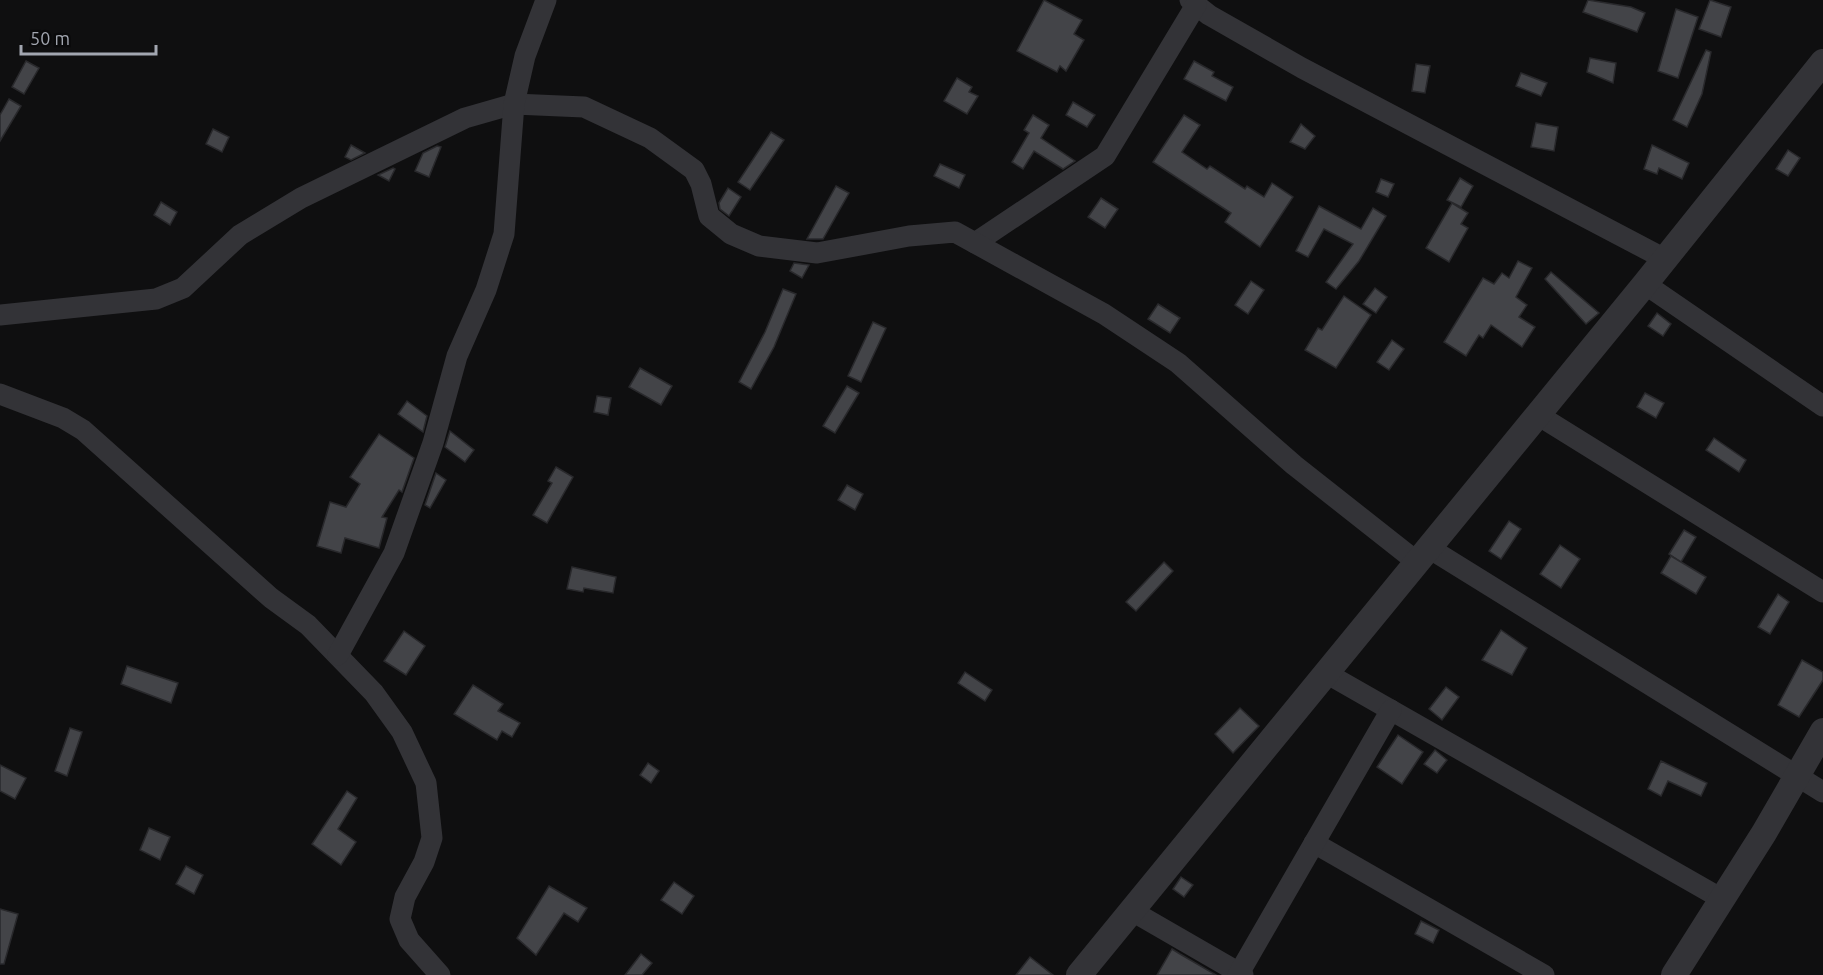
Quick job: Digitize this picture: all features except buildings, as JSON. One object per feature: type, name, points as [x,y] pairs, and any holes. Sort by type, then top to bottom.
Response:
[{"type":"street","points":[[338,656],[394,553],[433,443],[457,356],[486,290],[504,234],[514,104],[525,56],[546,0]]},
{"type":"street","points":[[975,243],[1105,156],[1193,2],[1209,15],[1302,68],[1665,259]]},
{"type":"street","points":[[1079,975],[1645,284],[1823,62]]},
{"type":"street","points":[[0,315],[156,299],[183,288],[240,235],[301,198],[465,118],[514,104],[584,107],[650,138],[694,170],[702,184],[709,216],[730,234],[759,246],[817,253],[909,236],[955,232],[1104,314],[1178,363],[1294,465],[1423,555],[1823,792]]},
{"type":"street","points":[[1645,284],[1823,406]]},
{"type":"street","points":[[0,394],[63,418],[83,430],[271,598],[308,624],[374,693],[402,732],[426,783],[432,838],[424,862],[405,897],[400,919],[410,940],[440,975]]},
{"type":"street","points":[[1538,415],[1823,592]]},
{"type":"street","points":[[1326,673],[1722,899]]},
{"type":"street","points":[[1132,910],[1240,974],[1391,710]]},
{"type":"street","points":[[1674,975],[1823,731]]},
{"type":"street","points":[[1314,843],[1544,975]]}]
